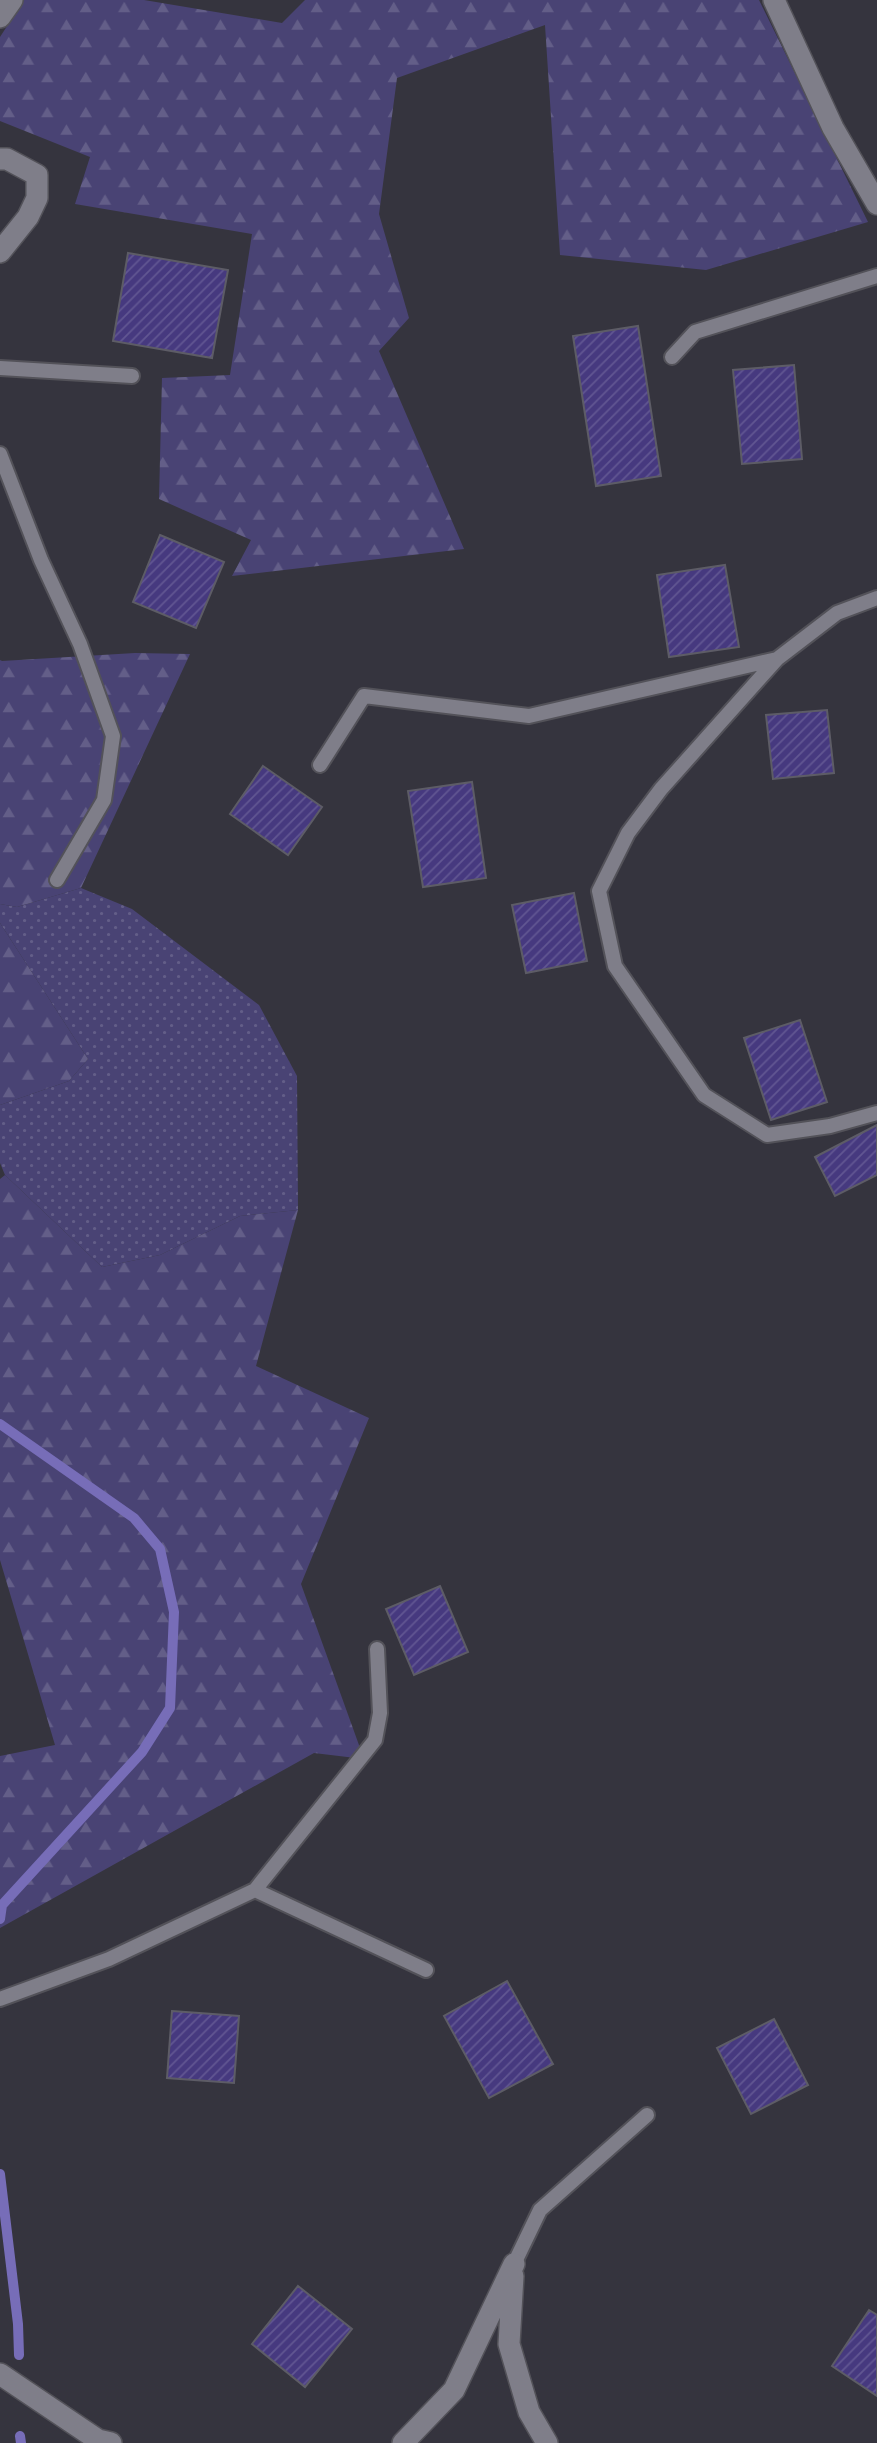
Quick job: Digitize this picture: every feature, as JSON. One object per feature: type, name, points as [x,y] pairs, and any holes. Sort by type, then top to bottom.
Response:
[{"type":"street","points":[[0,17],[12,0]]},
{"type":"street","points":[[774,0],[833,128],[877,204]]},
{"type":"street","points":[[0,159],[6,159],[37,176],[37,198],[28,217],[0,251]]},
{"type":"street","points":[[403,2443],[454,2390],[514,2264]]},
{"type":"street","points":[[514,2264],[509,2344],[529,2412],[547,2443]]},
{"type":"street","points":[[0,2374],[98,2440],[111,2443]]},
{"type":"lane","points":[[672,357],[695,332],[877,276]]},
{"type":"lane","points":[[0,368],[132,376]]},
{"type":"lane","points":[[0,454],[41,560],[80,644],[113,736],[104,800],[57,880]]},
{"type":"lane","points":[[877,598],[837,613],[777,659],[661,789],[628,833],[599,891],[615,966],[705,1095],[767,1135],[831,1126],[877,1113]]},
{"type":"lane","points":[[320,765],[364,696],[530,716],[777,659]]},
{"type":"lane","points":[[0,2000],[109,1959],[254,1890],[375,1740],[380,1713],[377,1649]]},
{"type":"lane","points":[[254,1890],[426,1970]]},
{"type":"lane","points":[[514,2264],[540,2210],[648,2115]]},
{"type":"green space","points":[[24,0],[144,0],[282,23],[305,0],[759,0],[868,222],[706,270],[560,255],[545,25],[397,78],[379,214],[409,318],[379,351],[464,549],[232,576],[251,540],[159,499],[162,378],[230,375],[252,234],[75,204],[90,157],[0,121],[0,37]]},
{"type":"green space","points":[[135,653],[190,654],[81,888],[17,907],[0,904],[0,660]]},
{"type":"green space","points":[[81,888],[132,909],[259,1005],[297,1076],[298,1210],[240,1216],[160,1255],[102,1267],[5,1175],[0,1163],[0,1105],[69,1081],[88,1059],[0,923],[0,904],[17,907]]},
{"type":"green space","points":[[0,923],[88,1059],[69,1081],[0,1105]]},
{"type":"green space","points":[[5,1175],[102,1267],[160,1255],[240,1216],[298,1210],[256,1366],[369,1418],[301,1584],[364,1759],[314,1753],[0,1928],[0,1756],[55,1745],[0,1560],[0,1179]]},
{"type":"building","points":[[128,253],[228,270],[212,358],[113,341]]},
{"type":"building","points":[[638,326],[661,476],[596,486],[573,336]]},
{"type":"building","points":[[794,365],[802,459],[742,464],[733,370]]},
{"type":"building","points":[[160,535],[224,562],[196,628],[133,602]]},
{"type":"building","points":[[725,565],[739,647],[669,657],[657,575]]},
{"type":"building","points":[[827,710],[834,773],[773,779],[766,715]]},
{"type":"building","points":[[263,766],[322,807],[288,855],[230,814]]},
{"type":"building","points":[[472,782],[486,878],[423,887],[408,791]]},
{"type":"building","points":[[574,893],[587,961],[526,973],[512,905]]},
{"type":"building","points":[[800,1020],[827,1102],[771,1120],[744,1038]]},
{"type":"building","points":[[877,1125],[877,1175],[835,1196],[815,1157]]},
{"type":"building","points":[[440,1586],[468,1652],[414,1675],[386,1609]]},
{"type":"building","points":[[507,1981],[553,2064],[489,2098],[444,2016]]},
{"type":"building","points":[[172,2011],[239,2016],[234,2083],[167,2078]]},
{"type":"building","points":[[774,2019],[808,2085],[751,2114],[717,2048]]},
{"type":"building","points":[[298,2286],[352,2329],[305,2387],[252,2344]]},
{"type":"building","points":[[869,2310],[877,2315],[877,2396],[832,2366]]},
{"type":"waterway","points":[[0,1424],[134,1518],[160,1549],[174,1612],[170,1708],[142,1752],[2,1905],[0,1919]]},
{"type":"waterway","points":[[0,2174],[18,2324],[19,2355]]},
{"type":"waterway","points":[[20,2436],[21,2443]]}]
